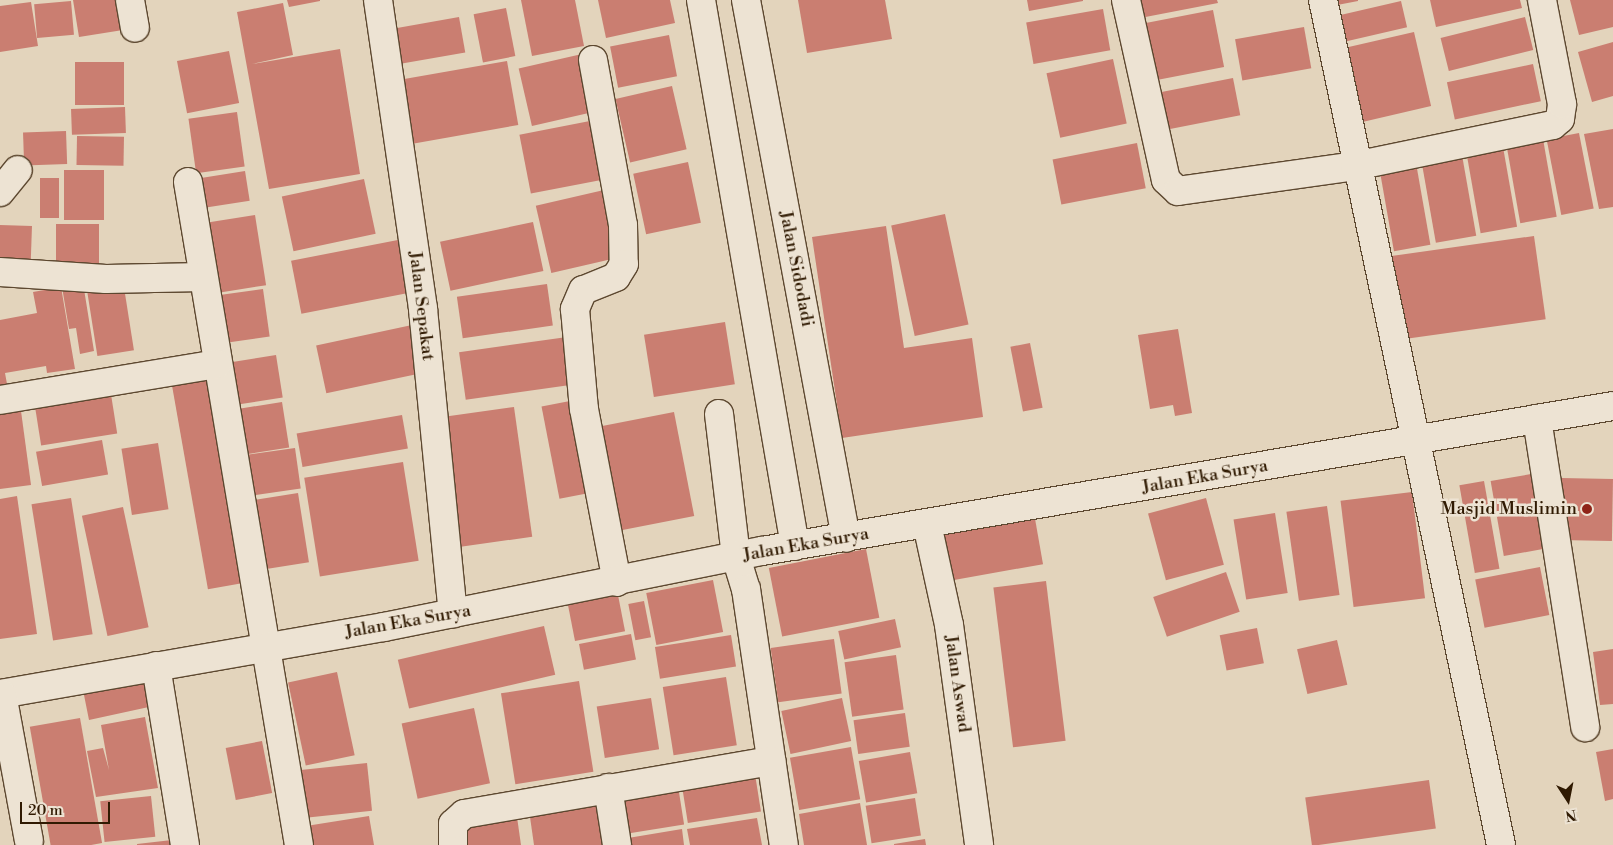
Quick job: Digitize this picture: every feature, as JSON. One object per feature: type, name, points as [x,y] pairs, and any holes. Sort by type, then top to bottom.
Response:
[{"type":"street","points":[[130,0],[135,28]]},
{"type":"street","name":"Jalan Sepakat","points":[[378,0],[412,312],[453,614]]},
{"type":"street","points":[[701,0],[795,546]]},
{"type":"street","name":"Jalan Sidodadi","points":[[746,0],[846,538]]},
{"type":"street","points":[[1126,0],[1166,180],[1178,191],[1355,166],[1553,125],[1560,118],[1562,104],[1542,0]]},
{"type":"street","points":[[1323,0],[1355,166],[1501,845]]},
{"type":"street","points":[[593,60],[623,225],[624,264],[616,277],[583,290],[575,310],[584,409],[617,582]]},
{"type":"street","points":[[0,192],[18,170]]},
{"type":"street","points":[[188,182],[298,845]]},
{"type":"street","points":[[0,272],[106,279],[203,277]]},
{"type":"street","points":[[0,400],[218,364]]},
{"type":"street","name":"Jalan Eka Surya","points":[[1,694],[453,614],[795,546],[1415,442],[1613,406]]},
{"type":"street","points":[[719,414],[736,557],[746,589],[784,845]]},
{"type":"street","points":[[1536,419],[1585,727]]},
{"type":"street","name":"Jalan Aswad","points":[[927,524],[949,625],[979,845]]},
{"type":"street","points":[[156,666],[185,845]]},
{"type":"street","points":[[1,694],[29,841]]},
{"type":"street","points":[[453,845],[452,824],[460,815],[771,761]]},
{"type":"street","points":[[608,788],[617,845]]},
{"type":"building","points":[[73,0],[119,0],[123,30],[79,37]]},
{"type":"building","points":[[287,0],[320,0],[320,1],[289,7]]},
{"type":"building","points":[[521,0],[575,0],[584,46],[532,56]]},
{"type":"building","points":[[598,0],[670,0],[675,23],[606,38]]},
{"type":"building","points":[[798,0],[885,0],[892,39],[807,53]]},
{"type":"building","points":[[1027,0],[1083,0],[1083,1],[1029,11]]},
{"type":"building","points":[[1131,0],[1217,0],[1218,3],[1135,19]]},
{"type":"building","points":[[1331,0],[1358,0],[1358,1],[1332,6]]},
{"type":"building","points":[[1430,0],[1520,0],[1522,8],[1436,27]]},
{"type":"building","points":[[1570,0],[1613,0],[1613,27],[1579,35]]},
{"type":"building","points":[[71,1],[74,35],[37,38],[34,4]]},
{"type":"building","points":[[1401,1],[1407,27],[1337,44],[1331,17]]},
{"type":"building","points":[[31,2],[38,46],[0,52],[0,6]]},
{"type":"building","points":[[283,3],[293,55],[252,64],[340,49],[360,174],[269,189],[237,12]]},
{"type":"building","points":[[506,8],[515,56],[483,62],[474,14]]},
{"type":"building","points":[[1103,9],[1110,50],[1033,64],[1026,23]]},
{"type":"building","points":[[1213,10],[1224,67],[1150,81],[1139,24]]},
{"type":"building","points":[[459,17],[465,52],[396,65],[390,29]]},
{"type":"building","points":[[1525,17],[1533,50],[1449,71],[1441,38]]},
{"type":"building","points":[[1304,27],[1311,68],[1242,81],[1235,39]]},
{"type":"building","points":[[1414,32],[1431,106],[1357,123],[1340,49]]},
{"type":"building","points":[[669,35],[677,76],[618,88],[610,46]]},
{"type":"building","points":[[1613,42],[1613,96],[1592,102],[1578,52]]},
{"type":"building","points":[[229,51],[239,103],[187,113],[177,61]]},
{"type":"building","points":[[582,54],[595,111],[532,126],[519,69]]},
{"type":"building","points":[[1113,59],[1127,124],[1060,138],[1046,73]]},
{"type":"building","points":[[507,61],[518,125],[407,145],[396,81]]},
{"type":"building","points":[[75,62],[124,62],[124,105],[75,105]]},
{"type":"building","points":[[1533,64],[1541,101],[1455,119],[1447,82]]},
{"type":"building","points":[[1233,78],[1240,115],[1164,130],[1156,93]]},
{"type":"building","points":[[672,86],[687,149],[630,162],[615,99]]},
{"type":"building","points":[[125,107],[126,133],[72,135],[71,109]]},
{"type":"building","points":[[237,112],[245,166],[196,173],[188,119]]},
{"type":"building","points":[[595,120],[606,179],[531,194],[519,135]]},
{"type":"building","points":[[1613,129],[1613,207],[1599,209],[1584,134]]},
{"type":"building","points":[[66,131],[67,164],[24,165],[23,133]]},
{"type":"building","points":[[1579,133],[1594,209],[1561,215],[1547,139]]},
{"type":"building","points":[[77,136],[124,137],[123,166],[76,165]]},
{"type":"building","points":[[1543,139],[1557,217],[1520,223],[1507,145]]},
{"type":"building","points":[[1137,143],[1146,188],[1061,205],[1053,159]]},
{"type":"building","points":[[1503,147],[1517,227],[1481,233],[1467,153]]},
{"type":"building","points":[[1462,155],[1476,236],[1436,243],[1422,162]]},
{"type":"building","points":[[688,162],[701,223],[646,234],[633,174]]},
{"type":"building","points":[[1416,163],[1430,245],[1394,251],[1380,169]]},
{"type":"building","points":[[64,170],[104,170],[104,220],[64,220]]},
{"type":"building","points":[[245,171],[250,201],[196,209],[192,179]]},
{"type":"building","points":[[40,178],[59,178],[59,218],[40,218]]},
{"type":"building","points":[[364,179],[376,234],[293,251],[282,196]]},
{"type":"building","points":[[604,190],[620,257],[551,273],[536,206]]},
{"type":"building","points":[[945,214],[968,325],[915,336],[891,225]]},
{"type":"building","points":[[255,215],[266,285],[211,294],[200,224]]},
{"type":"building","points":[[533,222],[543,271],[450,291],[440,242]]},
{"type":"building","points":[[56,224],[99,224],[99,267],[56,267]]},
{"type":"building","points":[[0,225],[32,226],[31,267],[0,266]]},
{"type":"building","points":[[886,226],[904,348],[972,338],[983,417],[842,438],[812,237]]},
{"type":"building","points":[[1534,236],[1546,319],[1401,340],[1389,256]]},
{"type":"building","points":[[403,239],[413,292],[301,314],[291,261]]},
{"type":"building","points":[[123,281],[134,350],[97,356],[86,287]]},
{"type":"building","points":[[83,283],[94,351],[80,354],[76,328],[69,329],[62,287]]},
{"type":"building","points":[[547,284],[553,326],[463,338],[457,297]]},
{"type":"building","points":[[61,287],[75,369],[47,373],[46,366],[5,373],[7,384],[0,386],[0,320],[37,313],[33,292]]},
{"type":"building","points":[[263,289],[270,337],[219,344],[212,296]]},
{"type":"building","points":[[725,322],[735,384],[654,397],[644,335]]},
{"type":"building","points":[[412,325],[422,373],[326,393],[316,345]]},
{"type":"building","points":[[1178,329],[1192,413],[1175,416],[1173,405],[1150,409],[1138,335]]},
{"type":"building","points":[[567,337],[574,385],[466,400],[459,352]]},
{"type":"building","points":[[1030,343],[1043,408],[1023,412],[1010,347]]},
{"type":"building","points":[[276,355],[283,397],[231,406],[225,363]]},
{"type":"building","points":[[214,376],[250,582],[208,589],[172,383]]},
{"type":"building","points":[[110,388],[117,433],[41,445],[34,400]]},
{"type":"building","points":[[570,401],[588,493],[559,499],[542,407]]},
{"type":"building","points":[[282,402],[289,447],[242,455],[235,410]]},
{"type":"building","points":[[514,407],[532,537],[459,547],[441,417]]},
{"type":"building","points":[[21,411],[31,485],[0,489],[0,414]]},
{"type":"building","points":[[674,412],[694,516],[619,531],[598,427]]},
{"type":"building","points":[[402,415],[408,448],[303,467],[297,434]]},
{"type":"building","points":[[102,440],[108,474],[42,486],[36,452]]},
{"type":"building","points":[[158,443],[168,509],[132,515],[121,449]]},
{"type":"building","points":[[295,448],[301,489],[247,496],[242,456]]},
{"type":"building","points":[[403,462],[419,561],[320,576],[304,478]]},
{"type":"building","points":[[1531,474],[1544,549],[1504,556],[1491,481]]},
{"type":"building","name":"Masjid Muslimin","points":[[1561,478],[1613,479],[1612,541],[1560,540]]},
{"type":"building","points":[[1484,481],[1499,569],[1475,573],[1459,485]]},
{"type":"building","points":[[1412,492],[1425,598],[1354,607],[1341,501]]},
{"type":"building","points":[[298,493],[309,562],[262,570],[251,501]]},
{"type":"building","points":[[17,496],[37,634],[0,639],[0,499]]},
{"type":"building","points":[[71,498],[93,634],[53,641],[31,504]]},
{"type":"building","points":[[1206,498],[1224,565],[1166,580],[1148,514]]},
{"type":"building","points":[[1327,506],[1340,595],[1299,601],[1286,512]]},
{"type":"building","points":[[123,507],[149,627],[107,636],[82,516]]},
{"type":"building","points":[[1034,513],[1043,564],[948,581],[939,530]]},
{"type":"building","points":[[1275,513],[1288,593],[1246,600],[1234,520]]},
{"type":"building","points":[[866,549],[879,618],[782,637],[769,568]]},
{"type":"building","points":[[1540,567],[1549,615],[1485,628],[1475,580]]},
{"type":"building","points":[[1226,572],[1240,612],[1167,637],[1153,597]]},
{"type":"building","points":[[713,580],[723,632],[656,645],[646,593]]},
{"type":"building","points":[[1046,581],[1066,741],[1013,747],[993,587]]},
{"type":"building","points":[[618,595],[625,631],[575,641],[568,605]]},
{"type":"building","points":[[644,601],[651,637],[635,640],[628,604]]},
{"type":"building","points":[[895,619],[901,647],[844,659],[838,631]]},
{"type":"building","points":[[544,626],[555,675],[409,708],[398,660]]},
{"type":"building","points":[[1257,628],[1264,663],[1227,671],[1220,635]]},
{"type":"building","points":[[631,634],[636,660],[584,670],[579,644]]},
{"type":"building","points":[[731,635],[736,667],[660,679],[655,647]]},
{"type":"building","points":[[834,639],[842,693],[778,702],[771,648]]},
{"type":"building","points":[[1337,640],[1347,685],[1307,694],[1297,649]]},
{"type":"building","points":[[1613,649],[1613,704],[1600,705],[1593,652]]},
{"type":"building","points":[[896,655],[904,709],[852,717],[845,662]]},
{"type":"building","points":[[337,672],[355,755],[306,766],[288,682]]},
{"type":"building","points":[[103,676],[106,691],[153,681],[158,705],[89,720],[81,680]]},
{"type":"building","points":[[726,677],[737,745],[674,755],[663,687]]},
{"type":"building","points":[[579,681],[593,772],[515,784],[501,693]]},
{"type":"building","points":[[651,698],[659,749],[605,758],[597,707]]},
{"type":"building","points":[[842,698],[851,741],[791,754],[781,711]]},
{"type":"building","points":[[474,708],[490,783],[418,799],[402,723]]},
{"type":"building","points":[[905,713],[910,747],[858,754],[854,720]]},
{"type":"building","points":[[145,717],[158,788],[96,797],[87,751],[103,748],[109,770],[101,725]]},
{"type":"building","points":[[80,718],[102,843],[91,845],[51,845],[30,727]]},
{"type":"building","points":[[262,741],[272,793],[236,800],[226,748]]},
{"type":"building","points":[[851,747],[860,799],[799,810],[790,758]]},
{"type":"building","points":[[1613,749],[1613,799],[1605,801],[1596,752]]},
{"type":"building","points":[[910,752],[917,793],[866,802],[859,761]]},
{"type":"building","points":[[367,763],[372,811],[303,818],[298,770]]},
{"type":"building","points":[[755,774],[761,812],[688,823],[682,786]]},
{"type":"building","points":[[1429,780],[1436,829],[1312,845],[1305,797]]},
{"type":"building","points":[[678,786],[684,825],[628,833],[622,795]]},
{"type":"building","points":[[151,796],[155,837],[105,842],[100,801]]},
{"type":"building","points":[[915,798],[921,836],[872,843],[866,806]]},
{"type":"building","points":[[601,799],[607,845],[534,845],[529,810]]},
{"type":"building","points":[[860,803],[867,845],[804,845],[799,814]]},
{"type":"building","points":[[369,816],[374,845],[309,845],[306,826]]},
{"type":"building","points":[[517,817],[521,845],[460,845],[458,827]]},
{"type":"building","points":[[757,818],[762,845],[690,845],[687,829]]},
{"type":"building","points":[[682,829],[684,845],[630,845],[628,838]]},
{"type":"building","points":[[925,839],[926,845],[894,845],[894,844]]},
{"type":"building","points":[[172,840],[172,845],[137,845],[137,844]]},
{"type":"place","name":"Masjid Muslimin","points":[[1587,509]]}]
